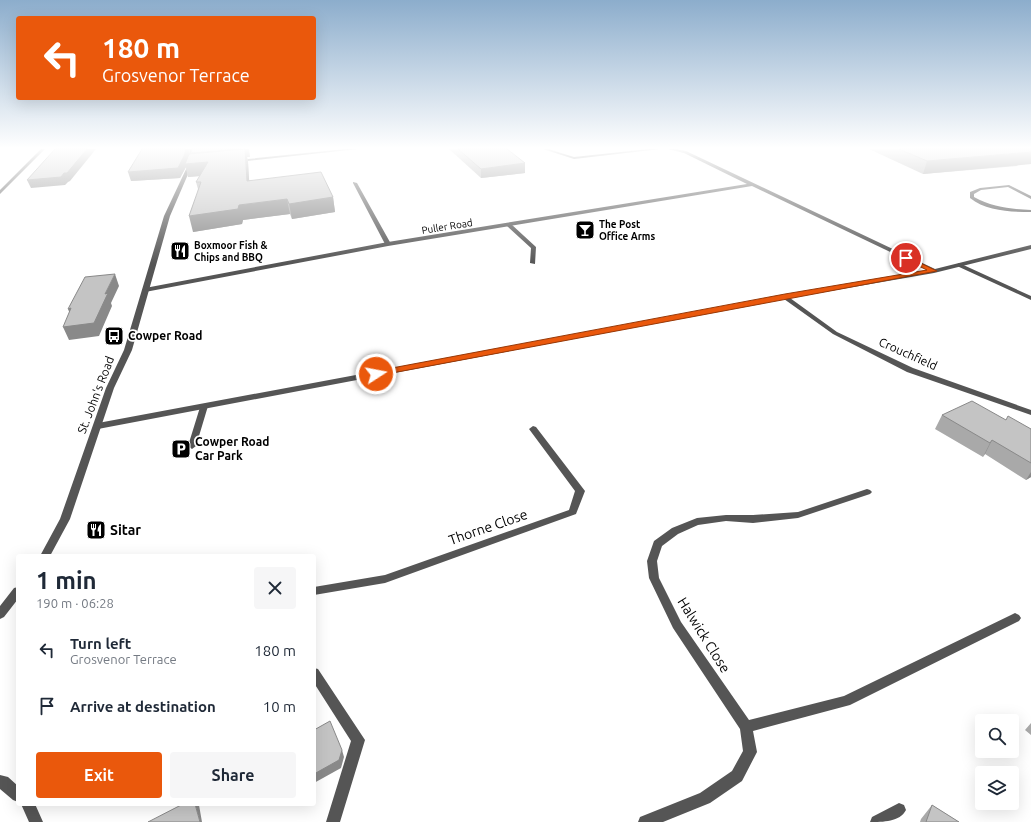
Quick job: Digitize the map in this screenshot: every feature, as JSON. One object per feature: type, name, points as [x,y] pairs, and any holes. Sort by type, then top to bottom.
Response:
[{"type":"street","name":"St. John's Road","points":[[46,554],[65,519],[112,382],[128,350],[167,216],[180,187]]},
{"type":"street","points":[[357,187],[388,244]]},
{"type":"street","name":"Puller Road","points":[[145,290],[388,244],[733,187]]},
{"type":"street","points":[[760,187],[934,271]]},
{"type":"street","points":[[999,187],[980,190],[972,193],[972,198],[980,203],[994,207],[1031,211]]},
{"type":"street","points":[[1011,187],[1031,198]]},
{"type":"street","points":[[510,225],[534,248],[533,263]]},
{"type":"street","points":[[98,426],[785,297],[934,271],[1031,247]]},
{"type":"street","points":[[959,265],[1031,298]]},
{"type":"street","name":"Crouchfield","points":[[785,297],[835,333],[910,370],[1031,413]]},
{"type":"street","points":[[192,446],[204,406]]},
{"type":"street","name":"Thorne Close","points":[[316,590],[385,579],[573,512],[580,491],[533,429]]},
{"type":"street","name":"Halwick Close","points":[[645,822],[705,798],[737,776],[750,752],[746,727],[677,624],[654,578],[652,561],[658,544],[675,531],[697,522],[726,518],[798,515],[867,492]]},
{"type":"street","points":[[0,614],[16,594]]},
{"type":"street","points":[[746,727],[846,701],[1015,618]]},
{"type":"street","points":[[316,676],[358,740],[333,822]]},
{"type":"street","points":[[0,782],[3,782],[16,793]]},
{"type":"street","points":[[29,806],[36,822]]},
{"type":"street","points":[[877,822],[899,810]]},
{"type":"building","points":[[199,187],[328,187],[333,197],[289,204],[287,199],[239,205],[238,209],[189,216]]},
{"type":"building","points":[[115,274],[105,294],[108,293],[94,323],[63,327],[71,308],[68,309],[85,277]]},
{"type":"building","points":[[972,401],[1006,420],[1008,416],[1031,429],[1031,463],[992,440],[990,443],[942,415]]},
{"type":"building","points":[[330,721],[342,750],[339,760],[316,773],[316,729]]},
{"type":"building","points":[[932,805],[959,822],[926,822]]},
{"type":"building","points":[[179,806],[196,806],[200,822],[148,822]]},
{"type":"place","name":"The Post Office Arms","points":[[585,230]]},
{"type":"place","name":"Boxmoor Fish & Chips and BBQ","points":[[180,251]]},
{"type":"place","name":"Cowper Road","points":[[114,336]]},
{"type":"place","name":"Cowper Road Car Park","points":[[181,449]]},
{"type":"place","name":"Sitar","points":[[96,530]]},
{"type":"route","points":[[376,374],[785,297],[934,271],[906,258]]}]
